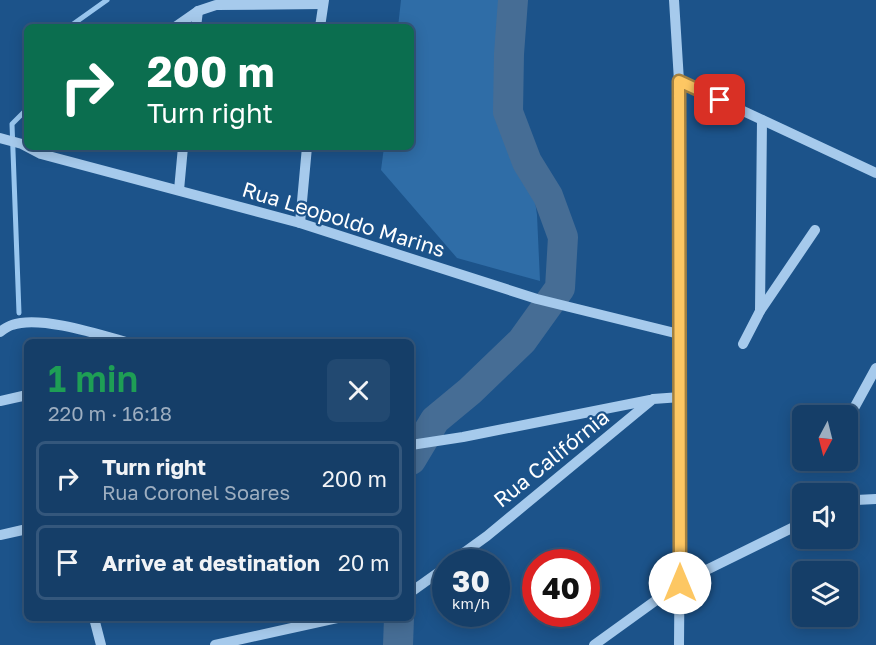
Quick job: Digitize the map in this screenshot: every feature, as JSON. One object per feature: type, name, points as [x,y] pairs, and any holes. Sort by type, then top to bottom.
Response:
[{"type":"street","points":[[674,0],[679,81],[681,397],[679,645]]},
{"type":"street","points":[[179,24],[198,11],[216,5],[323,2],[320,24]]},
{"type":"street","points":[[196,24],[198,11]]},
{"type":"street","points":[[679,81],[876,173]]},
{"type":"street","points":[[760,311],[762,120]]},
{"type":"street","name":"Rua Leopoldo Marins","points":[[0,138],[24,145]]},
{"type":"street","points":[[179,190],[183,150]]},
{"type":"street","points":[[300,223],[307,150]]},
{"type":"street","name":"Rua Leopoldo Marins","points":[[45,151],[300,223],[537,299],[679,334]]},
{"type":"street","points":[[743,344],[760,311],[815,230]]},
{"type":"street","points":[[0,332],[11,325],[43,322],[114,339]]},
{"type":"street","points":[[855,405],[876,368]]},
{"type":"street","points":[[0,401],[24,396]]},
{"type":"street","points":[[414,445],[653,399],[681,397]]},
{"type":"street","name":"Rua Califórnia","points":[[469,549],[653,399]]},
{"type":"street","points":[[858,500],[876,499]]},
{"type":"street","points":[[594,645],[680,583],[792,528]]},
{"type":"street","points":[[0,535],[24,530]]},
{"type":"street","points":[[414,590],[432,577]]},
{"type":"street","points":[[95,621],[101,645]]},
{"type":"street","points":[[215,645],[323,621]]},
{"type":"shaded area","points":[[401,0],[507,0],[537,215],[540,281],[457,258],[381,170],[384,150],[414,150],[414,24],[398,24]]},
{"type":"waterway","points":[[73,24],[107,0]]},
{"type":"waterway","points":[[414,455],[435,420],[470,391],[522,341],[560,288],[563,237],[548,196],[527,162],[508,112],[513,0]]},
{"type":"waterway","points":[[19,313],[12,124],[24,112]]},
{"type":"waterway","points":[[398,645],[399,621]]},
{"type":"route","points":[[680,583],[679,81],[720,100]]}]
